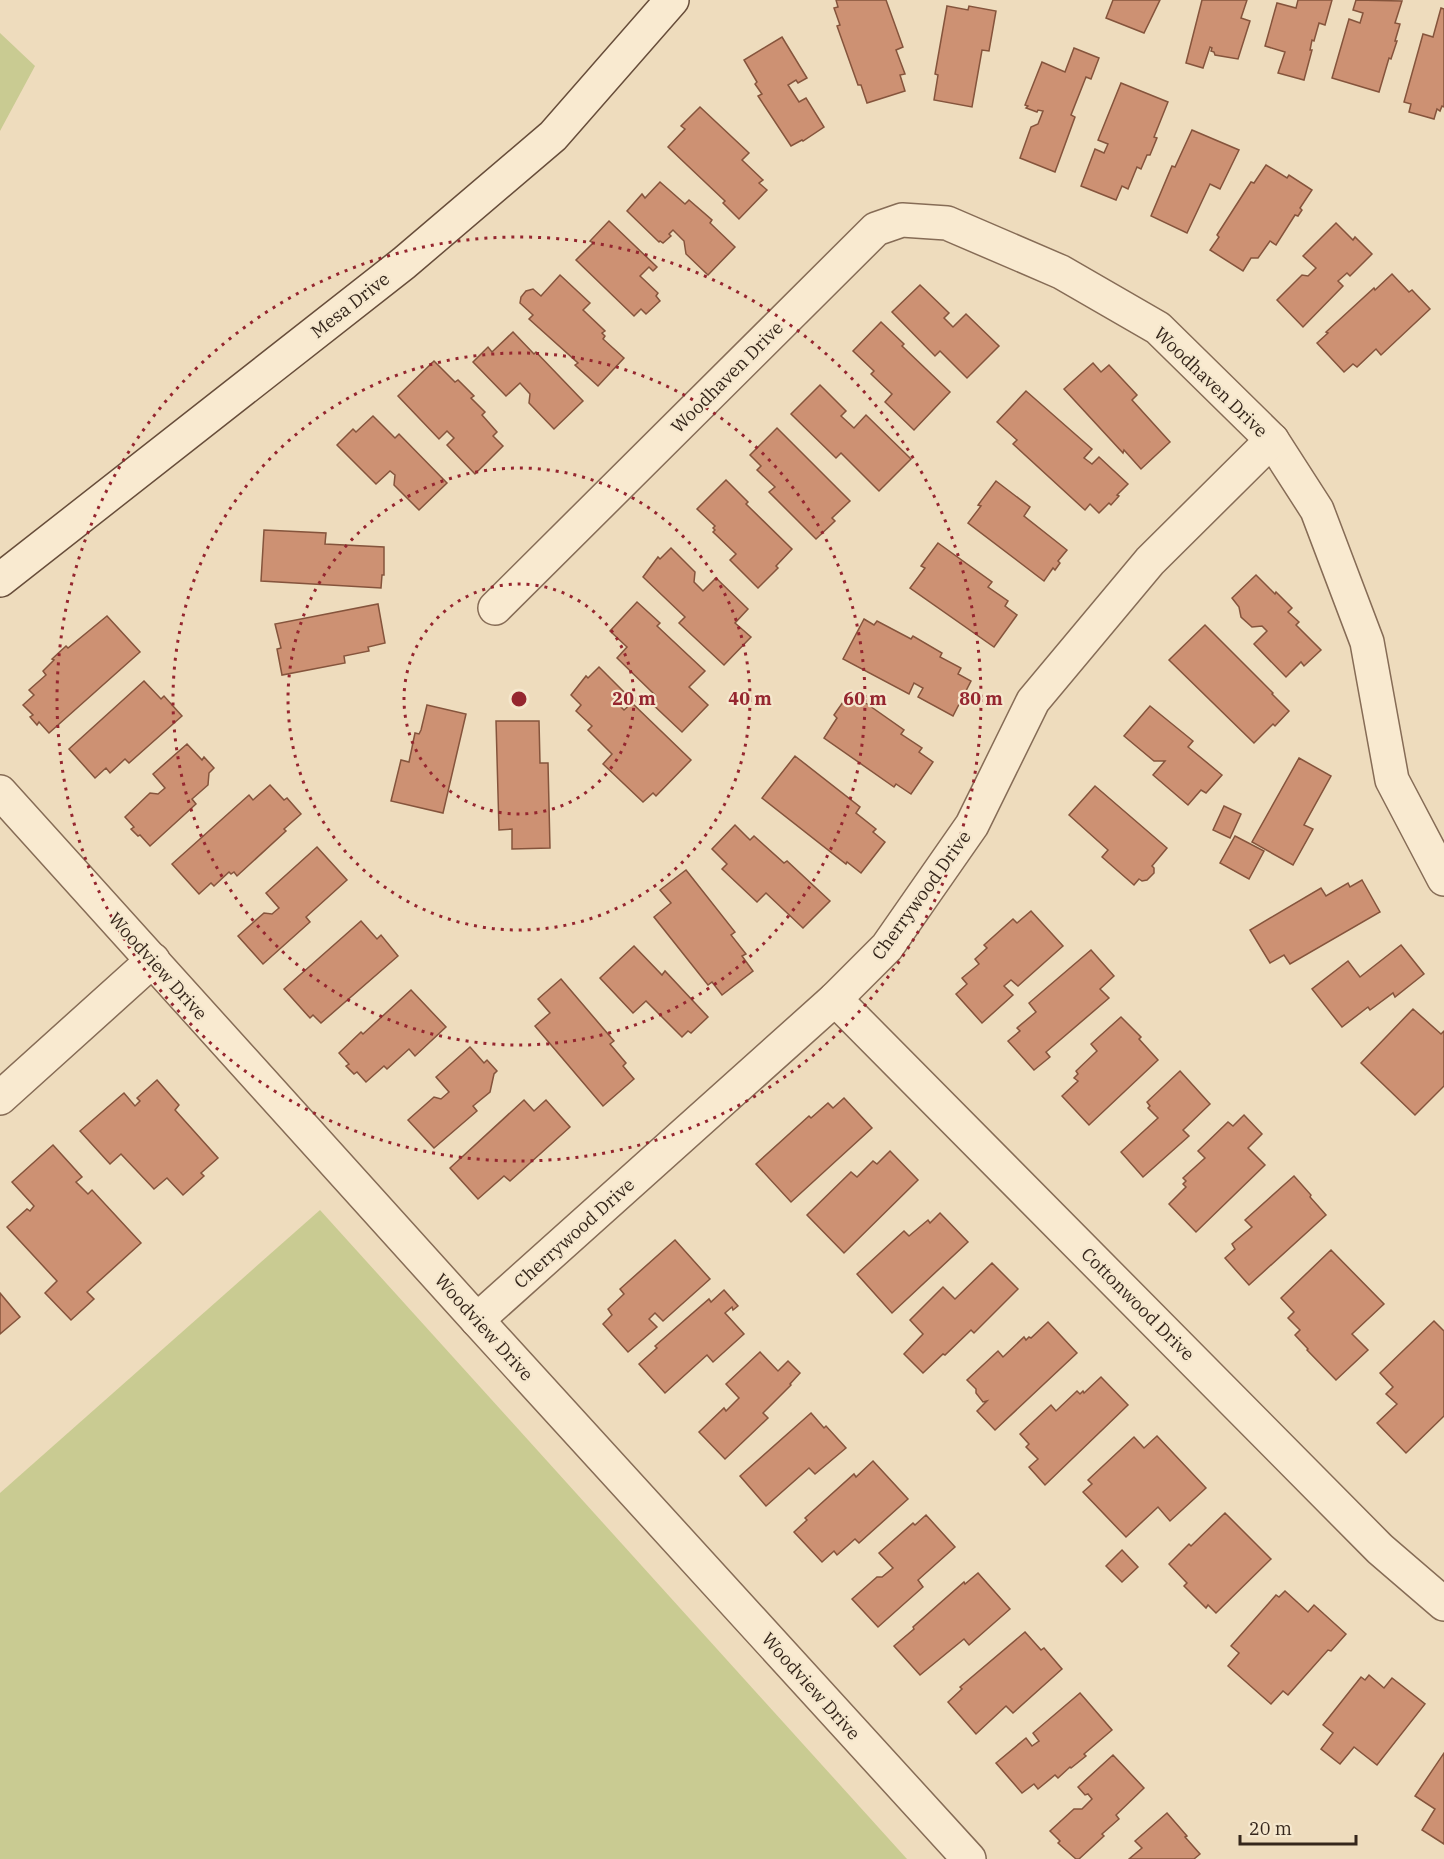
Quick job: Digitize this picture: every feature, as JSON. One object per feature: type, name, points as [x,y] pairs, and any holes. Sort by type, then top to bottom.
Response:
[{"type":"street","name":"Mesa Drive","points":[[0,580],[404,263],[553,136],[672,0]]},
{"type":"street","name":"Woodhaven Drive","points":[[495,608],[876,229],[902,220],[947,224],[1051,267],[1158,328],[1272,440],[1317,510],[1367,642],[1392,780],[1444,879]]},
{"type":"street","name":"Cherrywood Drive","points":[[477,1320],[836,999],[887,947],[972,825],[1033,701],[1150,561],[1272,440]]},
{"type":"street","name":"Woodview Drive","points":[[0,792],[477,1320],[969,1859]]},
{"type":"street","points":[[0,1098],[153,960]]},
{"type":"street","name":"Cottonwood Drive","points":[[836,999],[1380,1549],[1444,1604]]},
{"type":"green space","points":[[0,33],[35,66],[0,131]]},
{"type":"green space","points":[[320,1210],[907,1859],[0,1859],[0,1493]]},
{"type":"building","points":[[836,0],[886,0],[903,47],[896,50],[905,74],[900,75],[905,91],[867,103],[861,85],[858,85],[837,26],[840,25],[834,8],[838,7]]},
{"type":"building","points":[[1113,0],[1160,0],[1144,33],[1106,18]]},
{"type":"building","points":[[1202,0],[1247,0],[1241,18],[1250,21],[1238,59],[1215,55],[1210,47],[1203,68],[1186,63]]},
{"type":"building","points":[[1298,0],[1332,0],[1325,25],[1319,23],[1314,41],[1312,40],[1310,50],[1312,50],[1304,80],[1278,73],[1285,52],[1265,46],[1277,3],[1296,8]]},
{"type":"building","points":[[1356,0],[1402,1],[1395,23],[1400,24],[1395,41],[1397,41],[1391,59],[1389,58],[1379,92],[1332,78],[1349,19],[1360,23],[1363,13],[1353,10]]},
{"type":"building","points":[[947,6],[968,10],[969,6],[996,11],[989,51],[982,50],[972,107],[934,100],[938,75],[935,74]]},
{"type":"building","points":[[1441,8],[1444,9],[1444,107],[1442,106],[1440,111],[1437,109],[1434,119],[1409,112],[1411,104],[1404,102],[1423,34],[1433,37]]},
{"type":"building","points":[[782,37],[807,78],[798,83],[796,80],[788,85],[799,102],[806,98],[824,127],[791,146],[758,96],[762,94],[744,60]]},
{"type":"building","points":[[1074,48],[1099,58],[1091,79],[1086,77],[1071,115],[1075,117],[1055,172],[1020,158],[1031,127],[1038,124],[1043,111],[1038,110],[1037,112],[1026,108],[1028,106],[1025,105],[1042,62],[1065,72]]},
{"type":"building","points":[[1121,83],[1168,102],[1154,137],[1157,138],[1150,155],[1147,155],[1141,169],[1137,167],[1128,189],[1122,186],[1116,200],[1081,186],[1095,149],[1104,153],[1108,144],[1098,140]]},
{"type":"building","points":[[700,107],[749,153],[742,160],[763,180],[759,183],[767,190],[739,219],[723,203],[725,201],[668,147],[685,129],[681,126]]},
{"type":"building","points":[[1192,130],[1239,150],[1220,189],[1210,184],[1187,233],[1151,216],[1172,166],[1175,167]]},
{"type":"building","points":[[1266,165],[1287,178],[1289,175],[1312,190],[1300,208],[1302,210],[1298,216],[1295,215],[1276,245],[1270,241],[1258,258],[1251,258],[1243,271],[1210,250],[1251,182],[1254,183]]},
{"type":"building","points":[[660,182],[685,204],[689,200],[712,220],[710,223],[735,247],[708,275],[686,254],[684,241],[673,230],[669,234],[671,236],[663,243],[659,242],[627,211],[642,194],[645,198]]},
{"type":"building","points":[[609,221],[657,267],[653,271],[649,267],[640,276],[658,293],[656,296],[660,301],[646,314],[641,309],[634,316],[576,260],[593,243],[590,241]]},
{"type":"building","points":[[1336,223],[1372,254],[1350,276],[1347,273],[1338,281],[1343,286],[1303,327],[1277,300],[1302,275],[1308,276],[1316,268],[1303,256]]},
{"type":"building","points":[[1392,274],[1430,309],[1381,355],[1376,349],[1357,367],[1353,364],[1344,372],[1317,343],[1328,333],[1326,332]]},
{"type":"building","points":[[560,275],[590,303],[583,310],[605,331],[602,333],[605,336],[603,339],[624,358],[598,386],[575,365],[578,363],[529,319],[533,315],[520,303],[526,291],[533,289],[541,296]]},
{"type":"building","points":[[920,285],[949,313],[944,318],[953,327],[966,314],[999,346],[967,378],[940,351],[935,356],[892,312]]},
{"type":"building","points":[[881,322],[904,344],[902,346],[950,392],[914,430],[885,402],[892,394],[871,374],[874,371],[853,351]]},
{"type":"building","points":[[513,332],[534,354],[536,352],[583,401],[554,429],[529,403],[530,394],[520,383],[506,396],[473,362],[488,347],[492,352]]},
{"type":"building","points":[[434,361],[455,382],[458,380],[474,396],[471,398],[485,412],[482,415],[497,432],[493,436],[503,446],[475,474],[447,445],[454,438],[447,431],[439,439],[398,396]]},
{"type":"building","points":[[1093,363],[1101,372],[1109,365],[1137,395],[1132,400],[1170,442],[1141,469],[1124,450],[1123,453],[1064,389]]},
{"type":"building","points":[[820,385],[846,411],[841,416],[854,428],[866,415],[911,459],[879,491],[841,453],[836,458],[791,414]]},
{"type":"building","points":[[1026,391],[1092,449],[1084,458],[1092,464],[1099,457],[1128,484],[1111,505],[1109,503],[1099,513],[1090,504],[1085,510],[1013,444],[1017,440],[997,422]]},
{"type":"building","points":[[373,416],[395,438],[399,434],[447,483],[419,510],[394,485],[395,475],[390,471],[376,484],[337,445],[353,429],[356,432]]},
{"type":"building","points":[[777,428],[850,501],[832,518],[835,521],[816,539],[769,492],[775,487],[757,470],[761,466],[750,455]]},
{"type":"building","points":[[726,480],[748,502],[746,504],[792,549],[776,566],[778,568],[758,588],[730,560],[736,554],[713,532],[715,526],[697,509]]},
{"type":"building","points":[[996,481],[1030,507],[1024,516],[1067,550],[1058,561],[1060,563],[1055,570],[1053,568],[1044,581],[968,523]]},
{"type":"building","points":[[264,530],[326,533],[325,544],[384,547],[384,575],[382,575],[381,588],[261,581]]},
{"type":"building","points":[[938,543],[992,582],[988,587],[1008,601],[1005,606],[1017,615],[994,647],[910,588],[925,568],[921,566]]},
{"type":"building","points":[[671,548],[695,572],[694,582],[703,591],[716,578],[748,609],[735,623],[751,637],[724,665],[679,623],[685,617],[643,577],[658,557],[660,559]]},
{"type":"building","points":[[1256,575],[1292,608],[1288,612],[1299,622],[1296,625],[1321,650],[1304,666],[1301,662],[1286,677],[1254,644],[1267,631],[1262,626],[1252,627],[1241,617],[1239,607],[1232,598]]},
{"type":"building","points":[[637,602],[660,623],[657,626],[705,671],[689,687],[708,705],[682,732],[649,701],[655,695],[617,658],[627,647],[610,631]]},
{"type":"building","points":[[378,604],[385,643],[368,647],[369,651],[344,656],[345,663],[282,675],[277,649],[281,648],[275,624]]},
{"type":"building","points":[[107,616],[140,652],[49,733],[39,722],[37,725],[30,717],[33,715],[23,705],[34,695],[29,690],[46,675],[43,671],[54,660],[52,659]]},
{"type":"building","points":[[864,619],[874,625],[877,621],[911,639],[913,636],[942,653],[940,657],[961,668],[958,674],[971,681],[953,716],[918,697],[923,688],[914,683],[909,694],[843,659]]},
{"type":"building","points":[[1205,625],[1289,711],[1254,743],[1169,660]]},
{"type":"building","points":[[599,667],[627,695],[618,704],[624,710],[632,703],[691,760],[656,796],[653,793],[643,802],[603,764],[612,754],[588,730],[592,726],[576,711],[581,705],[571,695],[586,676],[588,678]]},
{"type":"building","points":[[144,681],[161,699],[164,696],[182,716],[129,763],[125,759],[110,773],[106,768],[95,778],[69,749]]},
{"type":"building","points":[[850,692],[904,730],[901,734],[922,748],[919,752],[933,762],[911,794],[896,784],[894,787],[824,738],[837,718],[834,715]]},
{"type":"building","points":[[427,705],[466,714],[443,813],[391,801],[401,760],[409,762],[415,733],[419,734],[421,730]]},
{"type":"building","points":[[1150,706],[1193,741],[1188,747],[1222,775],[1206,793],[1201,790],[1188,805],[1153,775],[1165,761],[1154,761],[1124,736]]},
{"type":"building","points":[[496,721],[539,721],[540,763],[548,763],[550,848],[512,849],[512,829],[499,830]]},
{"type":"building","points":[[187,744],[202,760],[204,757],[214,768],[209,773],[208,785],[192,799],[196,804],[150,846],[131,829],[134,827],[125,817],[150,793],[158,794],[165,788],[153,774]]},
{"type":"building","points":[[795,756],[860,807],[856,813],[876,829],[873,832],[885,842],[861,873],[847,862],[846,864],[762,798]]},
{"type":"building","points":[[1299,758],[1331,776],[1304,825],[1313,829],[1293,865],[1252,842]]},
{"type":"building","points":[[270,785],[284,800],[287,798],[301,814],[237,876],[234,872],[231,874],[229,872],[214,886],[211,883],[199,894],[172,864],[249,795],[253,800]]},
{"type":"building","points":[[1095,786],[1167,848],[1152,866],[1154,873],[1147,880],[1139,879],[1134,885],[1102,857],[1108,850],[1069,815]]},
{"type":"building","points":[[1224,806],[1241,814],[1230,838],[1213,830]]},
{"type":"building","points":[[735,825],[750,840],[754,836],[784,863],[787,861],[830,901],[803,928],[766,893],[757,902],[722,869],[727,864],[712,849]]},
{"type":"building","points":[[1235,836],[1264,851],[1249,879],[1220,863]]},
{"type":"building","points":[[317,847],[347,880],[306,917],[310,922],[263,964],[238,936],[264,913],[272,914],[279,908],[266,893]]},
{"type":"building","points":[[686,870],[735,932],[731,935],[746,954],[742,956],[753,971],[722,995],[712,982],[708,985],[654,917],[671,903],[660,890]]},
{"type":"building","points":[[1362,880],[1380,912],[1290,964],[1284,955],[1270,963],[1250,930],[1321,888],[1326,896],[1348,883],[1350,887]]},
{"type":"building","points":[[1031,911],[1063,946],[1018,986],[1011,980],[1004,986],[1013,995],[982,1023],[956,994],[967,984],[962,978],[979,964],[975,959],[987,948],[984,945],[1013,919],[1017,923]]},
{"type":"building","points":[[361,921],[377,939],[381,935],[398,956],[321,1023],[313,1015],[310,1018],[284,989]]},
{"type":"building","points":[[1401,945],[1424,974],[1395,997],[1393,993],[1370,1010],[1368,1007],[1342,1027],[1312,989],[1348,961],[1360,977]]},
{"type":"building","points":[[634,946],[662,975],[665,971],[708,1017],[691,1033],[688,1031],[682,1037],[646,1001],[633,1013],[600,978]]},
{"type":"building","points":[[1091,950],[1114,976],[1100,989],[1109,998],[1046,1052],[1050,1057],[1034,1070],[1008,1041],[1020,1031],[1017,1028],[1036,1012],[1029,1003]]},
{"type":"building","points":[[561,979],[614,1041],[610,1044],[626,1063],[623,1066],[634,1079],[603,1106],[535,1026],[550,1013],[538,999]]},
{"type":"building","points":[[411,990],[446,1027],[415,1056],[409,1049],[387,1069],[384,1066],[366,1082],[357,1072],[354,1074],[346,1066],[349,1064],[339,1053]]},
{"type":"building","points":[[1413,1009],[1441,1034],[1444,1031],[1444,1086],[1415,1115],[1361,1063]]},
{"type":"building","points":[[1121,1017],[1141,1037],[1139,1039],[1158,1060],[1089,1125],[1062,1096],[1078,1081],[1074,1078],[1078,1074],[1076,1071],[1097,1051],[1091,1044]]},
{"type":"building","points":[[470,1047],[484,1063],[487,1060],[497,1071],[494,1074],[490,1092],[473,1106],[477,1111],[434,1148],[408,1120],[434,1097],[441,1099],[449,1092],[436,1077]]},
{"type":"building","points":[[1180,1071],[1210,1104],[1183,1130],[1189,1136],[1143,1177],[1121,1152],[1158,1118],[1148,1108],[1150,1106],[1147,1102]]},
{"type":"building","points":[[157,1080],[179,1105],[175,1110],[218,1158],[201,1173],[204,1176],[183,1195],[167,1178],[154,1189],[121,1154],[110,1164],[80,1131],[124,1093],[135,1106],[140,1101],[137,1098]]},
{"type":"building","points":[[844,1098],[872,1128],[791,1202],[756,1164],[809,1116],[811,1118],[828,1103],[833,1108]]},
{"type":"building","points":[[524,1100],[534,1111],[546,1100],[570,1127],[510,1181],[504,1176],[478,1199],[450,1168]]},
{"type":"building","points":[[1244,1115],[1262,1134],[1248,1148],[1265,1165],[1196,1232],[1169,1204],[1186,1187],[1183,1184],[1186,1181],[1183,1178],[1205,1158],[1198,1151],[1228,1122],[1233,1126]]},
{"type":"building","points":[[53,1145],[82,1177],[76,1182],[88,1194],[92,1190],[141,1243],[87,1292],[94,1299],[71,1320],[45,1293],[57,1281],[7,1227],[27,1209],[30,1211],[34,1206],[12,1182]]},
{"type":"building","points":[[890,1151],[918,1180],[844,1253],[807,1215],[851,1172],[857,1177],[873,1161],[877,1164]]},
{"type":"building","points":[[1294,1176],[1326,1215],[1249,1285],[1225,1258],[1235,1249],[1232,1244],[1252,1227],[1245,1220]]},
{"type":"building","points":[[940,1213],[968,1242],[892,1313],[857,1274],[904,1231],[909,1236],[928,1220],[930,1223]]},
{"type":"building","points":[[675,1240],[710,1279],[663,1321],[655,1313],[649,1319],[657,1327],[628,1352],[603,1324],[612,1315],[608,1309],[624,1294],[620,1289]]},
{"type":"building","points":[[1331,1250],[1384,1304],[1352,1334],[1368,1350],[1336,1380],[1295,1335],[1300,1330],[1288,1318],[1294,1312],[1281,1298]]},
{"type":"building","points":[[992,1263],[1018,1289],[974,1333],[971,1330],[923,1373],[904,1354],[923,1334],[910,1320],[943,1287],[955,1299]]},
{"type":"building","points":[[724,1290],[738,1306],[733,1310],[732,1307],[725,1313],[744,1334],[713,1362],[707,1355],[665,1393],[639,1364],[657,1348],[655,1346],[709,1299],[711,1302]]},
{"type":"building","points":[[0,1293],[20,1317],[0,1334]]},
{"type":"building","points":[[1434,1321],[1444,1331],[1444,1416],[1406,1453],[1377,1423],[1397,1404],[1386,1394],[1393,1387],[1380,1373]]},
{"type":"building","points":[[1048,1322],[1077,1353],[995,1430],[977,1411],[987,1401],[983,1402],[976,1393],[976,1389],[967,1380],[998,1351],[1003,1357],[1024,1337],[1026,1340],[1031,1338]]},
{"type":"building","points":[[760,1352],[778,1371],[788,1361],[800,1373],[763,1413],[768,1418],[725,1459],[699,1432],[724,1408],[726,1411],[739,1398],[726,1384]]},
{"type":"building","points":[[1101,1377],[1128,1405],[1045,1485],[1029,1467],[1038,1459],[1026,1447],[1029,1444],[1020,1434],[1051,1405],[1056,1411],[1077,1391],[1080,1394],[1083,1391],[1084,1393]]},
{"type":"building","points":[[811,1413],[846,1448],[815,1474],[809,1468],[766,1506],[740,1476]]},
{"type":"building","points":[[1157,1436],[1206,1488],[1170,1521],[1158,1507],[1126,1537],[1083,1492],[1092,1484],[1088,1480],[1134,1437],[1144,1448]]},
{"type":"building","points":[[873,1461],[908,1499],[859,1543],[855,1539],[837,1555],[834,1551],[822,1562],[794,1532],[807,1520],[805,1518],[854,1474],[856,1477]]},
{"type":"building","points":[[1225,1513],[1271,1559],[1216,1613],[1208,1605],[1206,1608],[1184,1586],[1187,1583],[1169,1564]]},
{"type":"building","points":[[926,1515],[955,1547],[918,1580],[923,1587],[878,1627],[852,1599],[877,1577],[882,1577],[893,1568],[879,1553],[913,1523],[915,1525]]},
{"type":"building","points":[[1122,1550],[1138,1567],[1122,1582],[1106,1566]]},
{"type":"building","points":[[978,1573],[1010,1609],[969,1645],[964,1639],[920,1675],[894,1646],[964,1582],[965,1584]]},
{"type":"building","points":[[1285,1591],[1308,1612],[1314,1605],[1346,1634],[1331,1651],[1328,1650],[1288,1695],[1283,1691],[1271,1704],[1228,1666],[1239,1653],[1231,1646],[1276,1595],[1279,1597]]},
{"type":"building","points":[[1025,1632],[1041,1650],[1044,1648],[1062,1669],[1013,1713],[1006,1706],[976,1734],[948,1702],[962,1689],[960,1687]]},
{"type":"building","points":[[1369,1675],[1384,1688],[1392,1678],[1425,1704],[1377,1765],[1354,1747],[1340,1764],[1321,1749],[1333,1733],[1323,1725],[1361,1677],[1365,1680]]},
{"type":"building","points":[[1080,1693],[1112,1730],[1084,1754],[1086,1756],[1058,1778],[1055,1775],[1038,1789],[1034,1784],[1022,1793],[996,1763],[1026,1738],[1032,1746],[1039,1741],[1033,1733]]},
{"type":"building","points":[[1444,1753],[1444,1844],[1422,1830],[1435,1809],[1415,1796]]},
{"type":"building","points":[[1113,1755],[1144,1788],[1116,1815],[1119,1819],[1102,1834],[1104,1836],[1079,1859],[1076,1859],[1058,1843],[1060,1841],[1050,1831],[1074,1809],[1082,1809],[1092,1799],[1078,1787]]},
{"type":"building","points":[[1167,1813],[1200,1854],[1194,1859],[1129,1859],[1142,1848],[1135,1841]]}]
